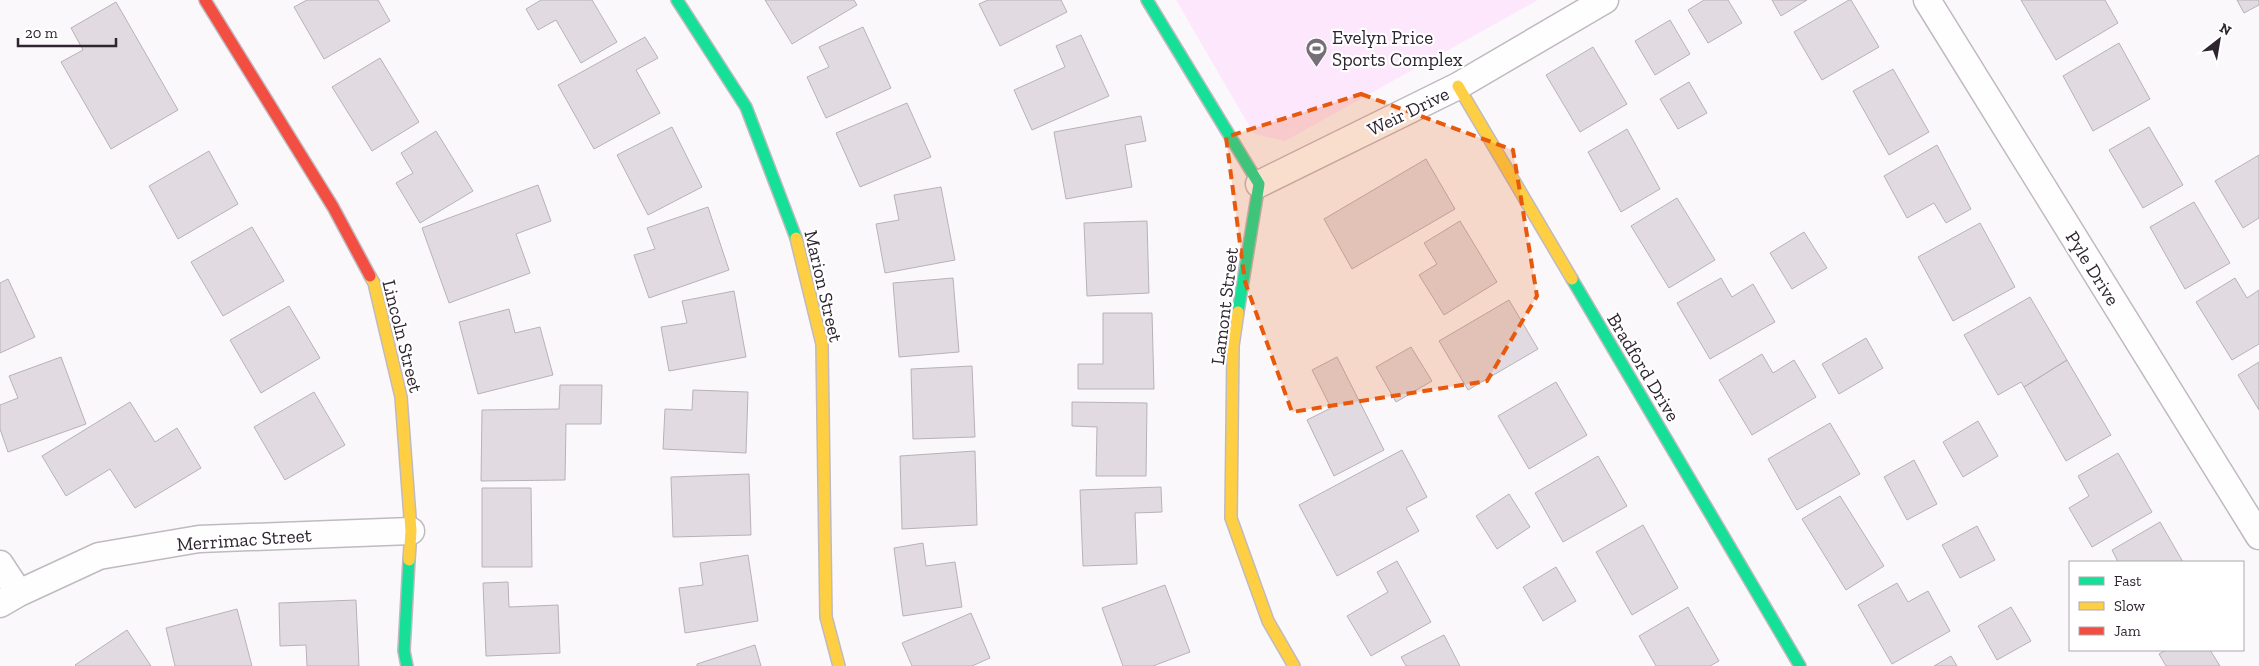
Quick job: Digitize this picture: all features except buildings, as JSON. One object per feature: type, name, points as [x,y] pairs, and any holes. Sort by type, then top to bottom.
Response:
[{"type":"street","name":"Lincoln Street","points":[[205,0],[333,207],[374,283],[401,397],[410,531],[404,651],[407,666]]},
{"type":"street","name":"Marion Street","points":[[677,0],[746,108],[798,243],[822,344],[826,616],[839,666]]},
{"type":"street","points":[[1147,0],[1259,184]]},
{"type":"street","name":"Weir Drive","points":[[1259,184],[1458,86],[1605,0]]},
{"type":"street","name":"Pyle Drive","points":[[1927,0],[2259,536]]},
{"type":"street","name":"Bradford Drive","points":[[1458,86],[1800,666]]},
{"type":"street","name":"Lamont Street","points":[[1259,184],[1233,346],[1231,518],[1268,621],[1294,666]]},
{"type":"street","name":"Merrimac Street","points":[[9,598],[99,556],[199,539],[410,531]]},
{"type":"street","points":[[0,564],[9,598]]},
{"type":"highlighted area","points":[[1361,94],[1513,150],[1537,296],[1487,381],[1292,412],[1245,282],[1226,137]]},
{"type":"shaded area","name":"Evelyn Price Sports Complex","points":[[1176,0],[1538,0],[1285,141],[1254,134]]},
{"type":"traffic: fast","points":[[677,0],[746,107],[796,238]]},
{"type":"traffic: fast","points":[[1147,0],[1259,184],[1238,312]]},
{"type":"traffic: fast","points":[[1572,279],[1800,666]]},
{"type":"traffic: fast","points":[[407,666],[404,651],[409,560]]},
{"type":"traffic: slow","points":[[1458,86],[1572,279]]},
{"type":"traffic: slow","points":[[796,238],[822,344],[826,617],[839,666]]},
{"type":"traffic: slow","points":[[370,276],[374,283],[401,397],[411,531],[409,560]]},
{"type":"traffic: slow","points":[[1238,312],[1233,346],[1231,518],[1268,621],[1294,666]]},
{"type":"traffic: jam","points":[[205,0],[333,207],[370,276]]},
{"type":"place","name":"Evelyn Price Sports Complex","points":[[1316,67]]}]
